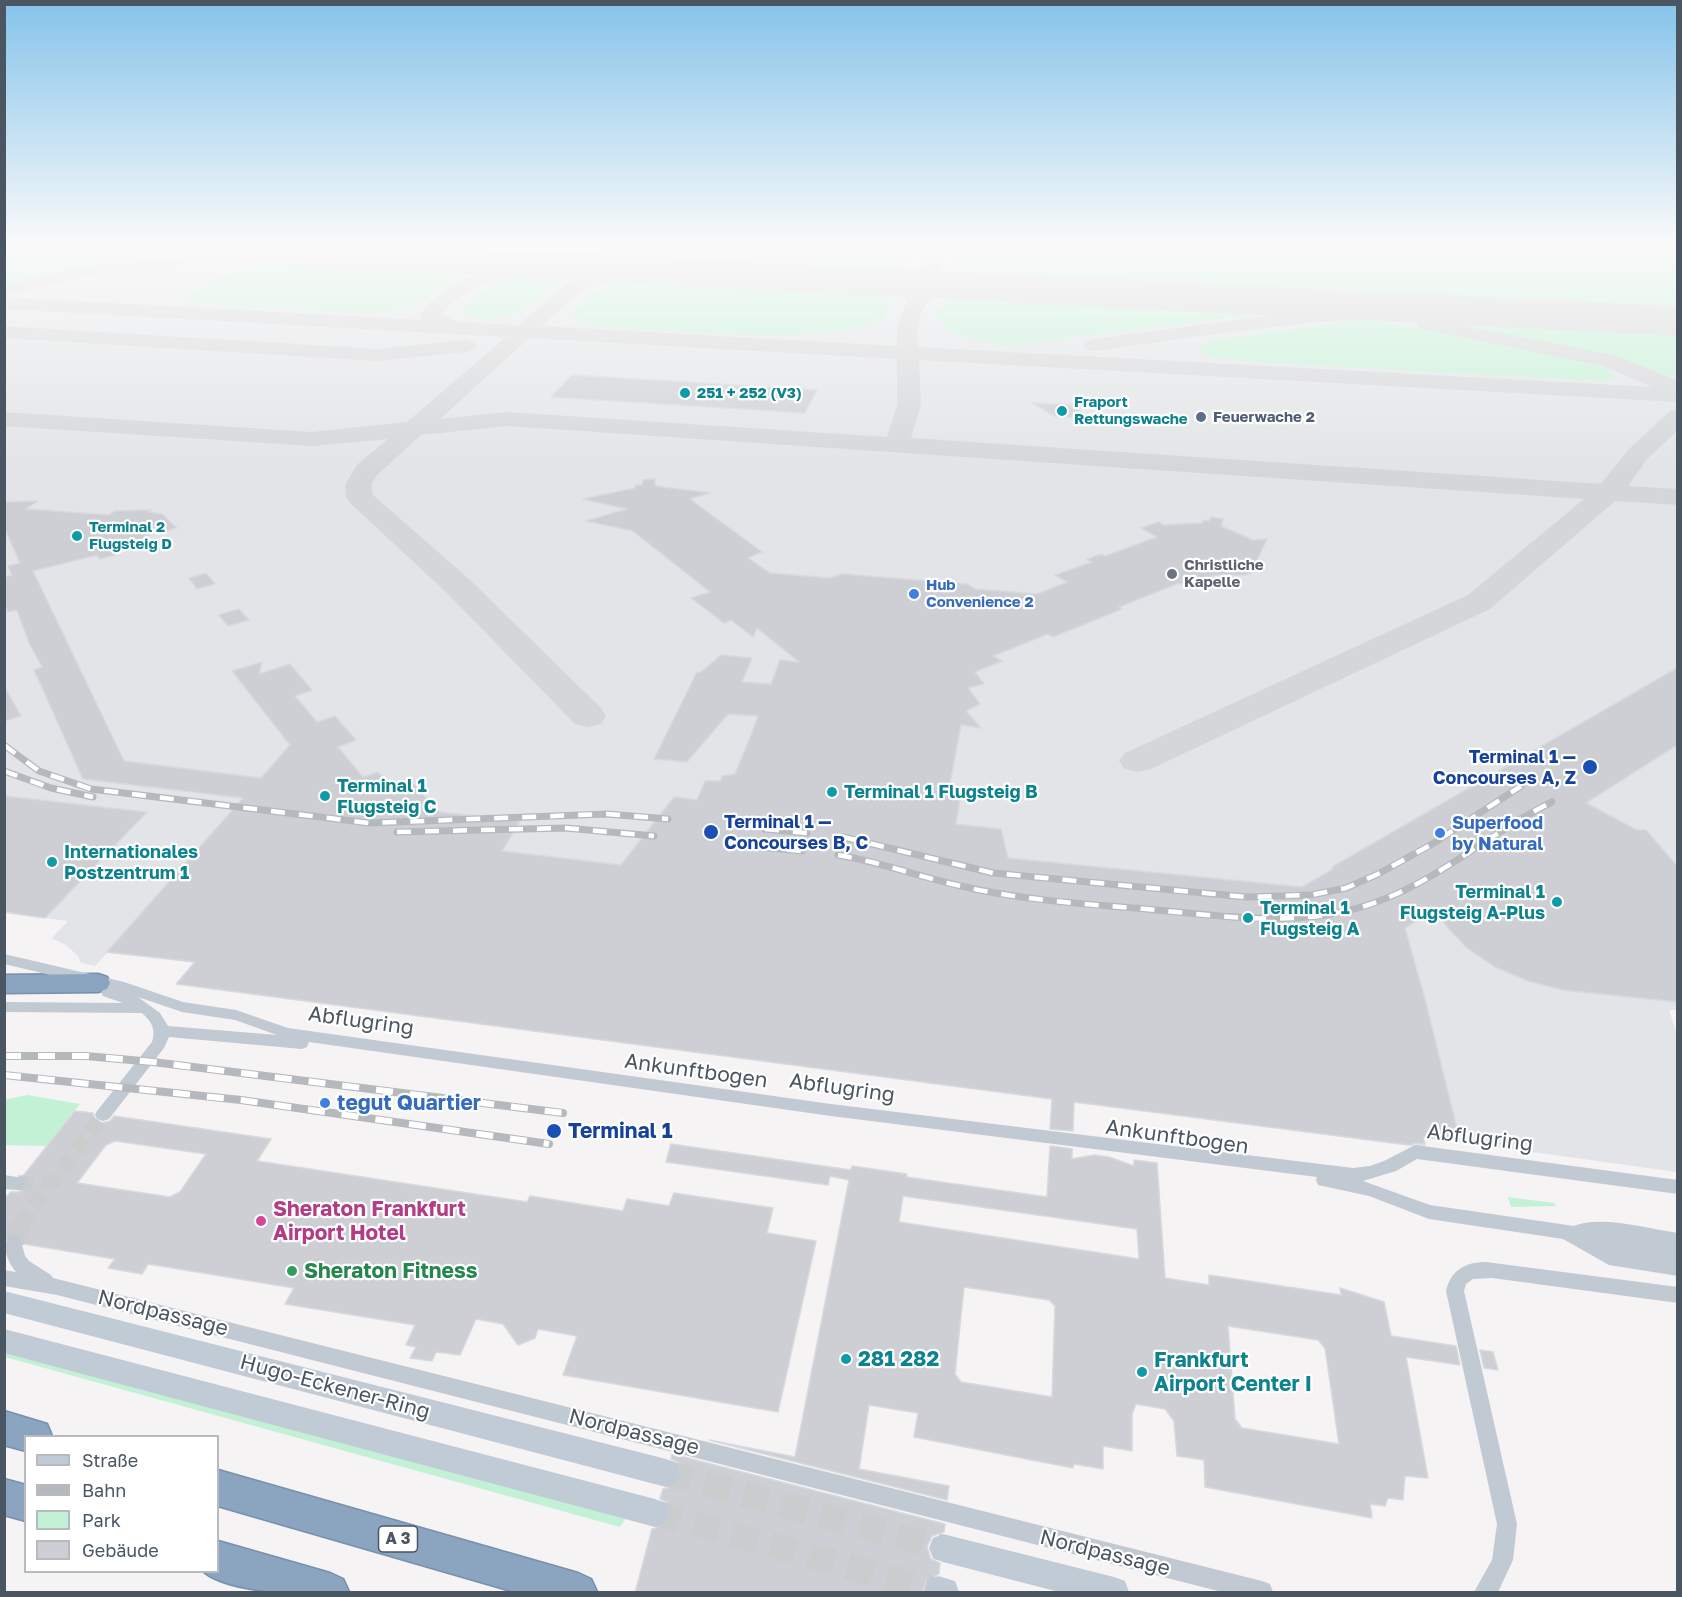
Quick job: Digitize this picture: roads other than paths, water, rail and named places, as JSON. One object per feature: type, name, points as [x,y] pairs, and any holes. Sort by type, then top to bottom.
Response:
[{"type":"highway","points":[[4,985],[98,983]]},
{"type":"highway","points":[[4,1428],[28,1435]]},
{"type":"highway","name":"A 3","points":[[219,1488],[578,1593]]},
{"type":"highway","points":[[4,1497],[24,1502]]},
{"type":"highway","points":[[219,1560],[330,1593]]},
{"type":"street","name":"Abflugring","points":[[4,959],[98,983],[136,990],[183,1007],[236,1015],[286,1033],[967,1128],[1014,1131],[1353,1175],[1370,1173],[1390,1166],[1415,1152],[1677,1187]]},
{"type":"street","points":[[4,985],[99,990],[121,995],[160,1020],[163,1030],[159,1044],[103,1115]]},
{"type":"street","points":[[4,1007],[144,1008]]},
{"type":"street","name":"Ankunftbogen","points":[[163,1030],[381,1050],[1350,1183],[1429,1212],[1677,1249]]},
{"type":"street","name":"Ankunftbogen","points":[[1564,1232],[1604,1229],[1677,1241]]},
{"type":"street","name":"Ankunftbogen","points":[[1564,1232],[1602,1247],[1677,1258]]},
{"type":"street","name":"Ankunftbogen","points":[[1564,1232],[1609,1257],[1677,1268]]},
{"type":"street","points":[[14,1242],[17,1261],[26,1270],[57,1287]]},
{"type":"street","points":[[1485,1593],[1499,1572],[1504,1555],[1507,1524],[1455,1291],[1461,1276],[1479,1269],[1677,1295]]},
{"type":"street","name":"Nordpassage","points":[[4,1278],[57,1287],[1262,1593]]},
{"type":"street","name":"Hugo-Eckener-Ring","points":[[4,1302],[666,1473]]},
{"type":"street","name":"Hugo-Eckener-Ring","points":[[4,1341],[655,1513]]},
{"type":"street","points":[[943,1548],[1114,1593]]},
{"type":"tunnel","points":[[21,1223],[103,1115]]},
{"type":"tunnel","points":[[18,1183],[51,1183]]},
{"type":"tunnel","points":[[14,1242],[21,1223]]},
{"type":"tunnel","points":[[666,1473],[943,1548]]},
{"type":"tunnel","points":[[655,1513],[938,1591]]},
{"type":"railway","points":[[4,745],[39,771],[91,789],[369,823],[607,814],[668,819]]},
{"type":"railway","points":[[4,771],[51,788],[93,797]]},
{"type":"railway","points":[[843,837],[993,873],[1246,897],[1311,895],[1346,888],[1378,874],[1434,843],[1521,786]]},
{"type":"railway","points":[[838,855],[961,886],[1030,898],[1234,917],[1293,918],[1351,910],[1402,891],[1446,867],[1509,826],[1552,802]]},
{"type":"railway","points":[[397,832],[566,828],[654,836]]},
{"type":"railway","points":[[765,829],[807,833]]},
{"type":"railway","points":[[759,847],[802,851]]},
{"type":"railway","points":[[4,1056],[86,1056],[153,1062],[563,1113]]},
{"type":"railway","points":[[4,1075],[241,1100],[549,1144]]},
{"type":"place","name":"251 + 252 (V3)","points":[[685,393]]},
{"type":"place","name":"Fraport Rettungswache","points":[[1062,411]]},
{"type":"place","name":"Feuerwache 2","points":[[1201,417]]},
{"type":"place","name":"Terminal 2 Flugsteig D","points":[[77,536]]},
{"type":"place","name":"Christliche Kapelle","points":[[1172,574]]},
{"type":"place","name":"Hub Convenience 2","points":[[914,594]]},
{"type":"place","name":"Terminal 1 — Concourses A, Z","points":[[1590,767]]},
{"type":"place","name":"Terminal 1 Flugsteig B","points":[[832,792]]},
{"type":"place","name":"Terminal 1 Flugsteig C","points":[[325,796]]},
{"type":"place","name":"Terminal 1 — Concourses B, C","points":[[711,832]]},
{"type":"place","name":"Superfood by Natural","points":[[1440,833]]},
{"type":"place","name":"Internationales Postzentrum 1","points":[[52,862]]},
{"type":"place","name":"Terminal 1 Flugsteig A-Plus","points":[[1557,902]]},
{"type":"place","name":"Terminal 1 Flugsteig A","points":[[1248,918]]},
{"type":"place","name":"tegut Quartier","points":[[325,1103]]},
{"type":"place","name":"Terminal 1","points":[[554,1131]]},
{"type":"place","name":"Sheraton Frankfurt Airport Hotel","points":[[261,1221]]},
{"type":"place","name":"Sheraton Fitness","points":[[292,1271]]},
{"type":"place","name":"281 282","points":[[846,1359]]},
{"type":"place","name":"Frankfurt Airport Center I","points":[[1142,1372]]}]
